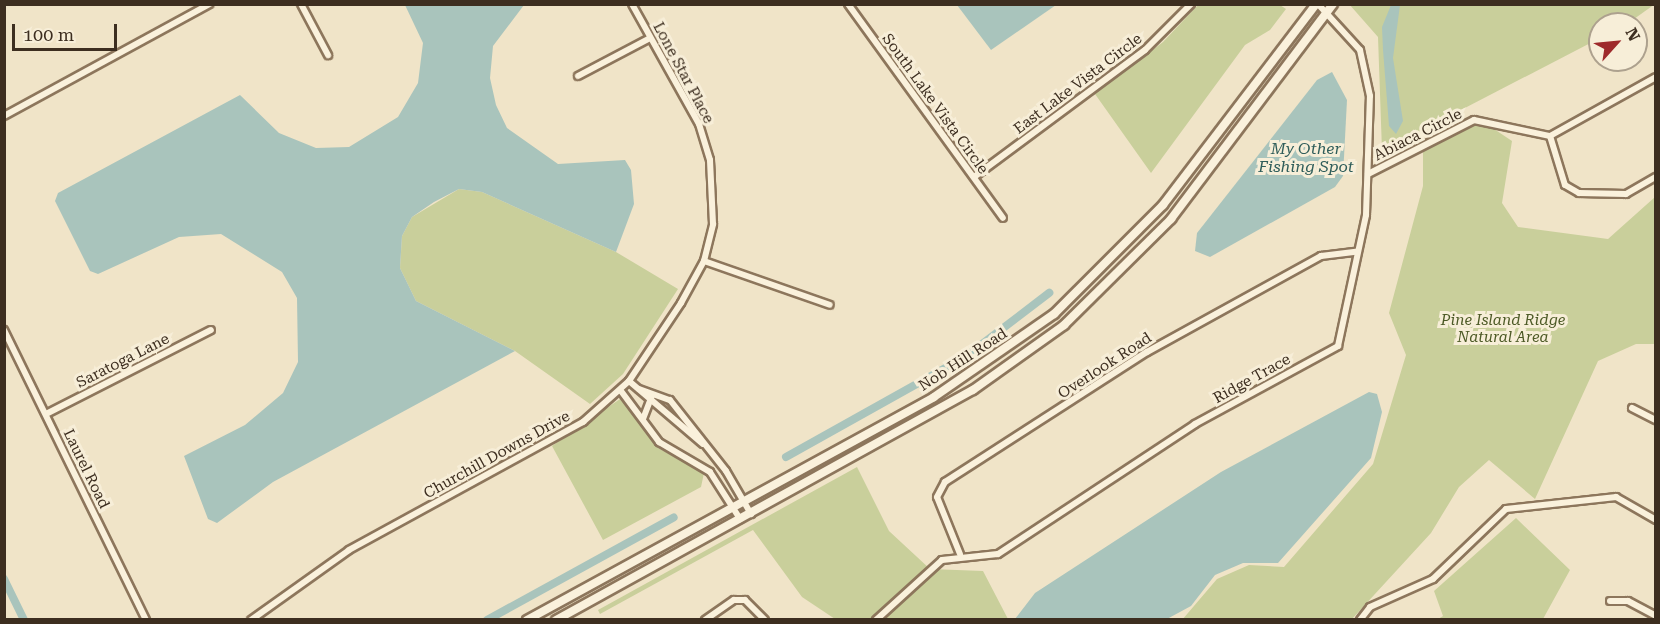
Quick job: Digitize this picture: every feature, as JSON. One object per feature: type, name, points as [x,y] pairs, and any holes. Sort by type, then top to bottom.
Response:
[{"type":"main road","name":"Nob Hill Road","points":[[527,620],[980,369],[1078,294],[1163,205],[1317,4]]},
{"type":"main road","name":"Nob Hill Road","points":[[556,620],[973,390],[1064,325],[1171,219],[1333,4]]},
{"type":"street","points":[[4,116],[208,4]]},
{"type":"street","points":[[301,4],[328,55]]},
{"type":"street","name":"Lone Star Place","points":[[632,4],[699,124],[710,160],[715,203],[704,261]]},
{"type":"street","name":"South Lake Vista Circle","points":[[848,4],[1003,218]]},
{"type":"street","name":"East Lake Vista Circle","points":[[974,177],[1145,50],[1191,4]]},
{"type":"street","name":"Ridge Trace","points":[[960,554],[985,560],[998,554],[1195,424],[1338,346],[1368,174],[1370,96],[1360,50],[1317,4]]},
{"type":"street","points":[[578,76],[650,38]]},
{"type":"street","points":[[1656,77],[1550,136],[1565,185],[1579,193],[1617,195],[1656,177]]},
{"type":"street","name":"Abiaca Circle","points":[[1368,174],[1474,120],[1550,136]]},
{"type":"street","name":"Overlook Road","points":[[960,554],[937,497],[945,482],[1147,352],[1321,256],[1356,252]]},
{"type":"street","points":[[704,261],[830,305]]},
{"type":"street","name":"Churchill Downs Drive","points":[[251,620],[349,550],[583,422],[621,391],[629,381],[704,261]]},
{"type":"street","name":"Laurel Road","points":[[4,330],[146,620]]},
{"type":"street","name":"Saratoga Lane","points":[[46,414],[211,330]]},
{"type":"street","points":[[629,381],[651,396],[670,400],[704,444],[751,514]]},
{"type":"street","points":[[621,391],[659,442],[710,472],[740,519]]},
{"type":"street","points":[[643,419],[651,396]]},
{"type":"street","points":[[1632,408],[1656,420]]},
{"type":"street","points":[[1360,620],[1370,607],[1433,579],[1506,509],[1616,497],[1656,520]]},
{"type":"street","points":[[876,620],[930,569],[960,554]]},
{"type":"street","points":[[705,620],[734,600],[745,600],[765,620]]},
{"type":"street","points":[[1610,601],[1628,601],[1656,616]]},
{"type":"green space","points":[[1349,4],[1655,4],[1644,12],[1588,12],[1588,44],[1382,151],[1378,37]]},
{"type":"green space","points":[[1198,5],[1280,5],[1286,9],[1270,30],[1245,45],[1151,173],[1095,94],[1163,42]]},
{"type":"green space","name":"Pine Island Ridge Natural Area","points":[[1479,119],[1512,141],[1502,203],[1518,227],[1608,239],[1655,197],[1655,344],[1636,344],[1598,361],[1535,499],[1489,460],[1459,487],[1431,533],[1352,619],[1182,620],[1217,579],[1249,565],[1284,567],[1373,464],[1406,355],[1389,313],[1423,186],[1423,150]]},
{"type":"green space","points":[[459,189],[482,192],[616,252],[678,289],[623,374],[590,404],[515,351],[416,301],[400,268],[402,236],[412,217]]},
{"type":"green space","points":[[620,399],[634,410],[660,449],[704,473],[701,487],[603,540],[552,446]]},
{"type":"green space","points":[[857,467],[889,531],[930,569],[983,571],[1008,619],[835,619],[802,597],[753,530],[600,614],[598,610]]},
{"type":"green space","points":[[1516,518],[1570,570],[1543,619],[1438,619],[1443,616],[1434,591]]},
{"type":"water","points":[[405,5],[524,5],[493,46],[490,78],[496,105],[507,128],[558,164],[625,160],[631,170],[634,204],[616,252],[482,192],[459,189],[434,202],[412,217],[402,236],[400,268],[416,301],[515,351],[273,482],[217,523],[208,519],[184,456],[245,425],[283,393],[298,362],[297,298],[282,272],[221,234],[179,237],[98,274],[90,271],[55,201],[58,193],[240,95],[279,133],[316,148],[349,147],[398,117],[418,83],[423,43]]},
{"type":"water","points":[[957,5],[1056,5],[991,50]]},
{"type":"water","points":[[1391,5],[1400,5],[1393,58],[1403,121],[1396,134],[1389,126],[1382,27]]},
{"type":"water","name":"My Other Fishing Spot","points":[[1332,72],[1347,100],[1343,176],[1335,187],[1210,257],[1195,251],[1197,233],[1317,80]]},
{"type":"water","points":[[1369,392],[1377,394],[1382,412],[1371,458],[1278,563],[1243,563],[1215,575],[1191,606],[1167,619],[1015,619],[1035,593],[1221,472]]},
{"type":"waterway","points":[[969,354],[1049,293]]},
{"type":"waterway","points":[[786,457],[963,358]]},
{"type":"waterway","points":[[487,620],[674,517]]},
{"type":"waterway","points":[[4,579],[24,620]]}]
